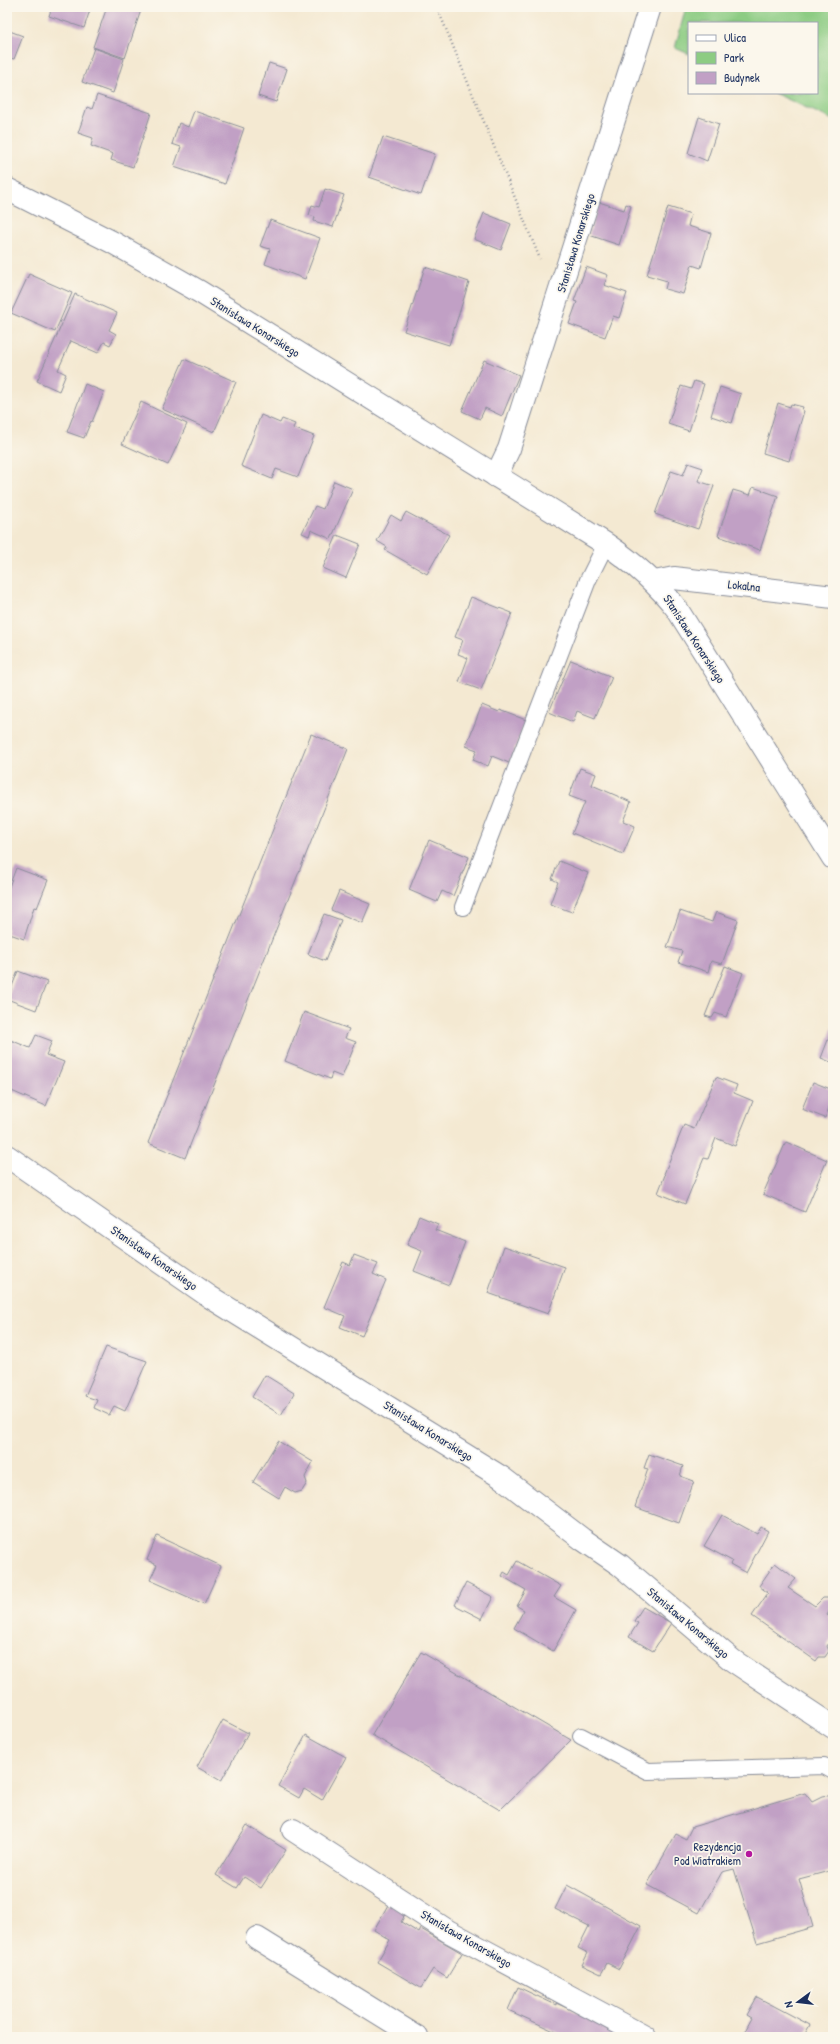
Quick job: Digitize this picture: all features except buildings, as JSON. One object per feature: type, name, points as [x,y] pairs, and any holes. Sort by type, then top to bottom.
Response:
[{"type":"street","name":"Stanisława Konarskiego","points":[[496,476],[509,449],[650,7]]},
{"type":"street","name":"Stanisława Konarskiego","points":[[7,189],[112,242],[200,292],[606,544],[632,562],[654,582],[677,609],[833,858]]},
{"type":"street","name":"Lokalna","points":[[654,582],[674,578],[833,596]]},
{"type":"street","name":"Stanisława Konarskiego","points":[[7,1156],[210,1297],[501,1477],[582,1539],[620,1565],[732,1660],[833,1727]]},
{"type":"street","name":"Stanisława Konarskiego","points":[[293,1830],[448,1931],[645,2037]]},
{"type":"street","points":[[257,1938],[417,2037]]},
{"type":"lane","points":[[463,907],[588,580],[606,544]]},
{"type":"lane","points":[[581,1736],[648,1771],[824,1766],[833,1771]]},
{"type":"path","points":[[437,7],[538,254],[559,295]]},
{"type":"green space","points":[[686,7],[833,7],[833,120],[776,94],[818,94],[818,22],[688,22],[688,54],[675,48]]},
{"type":"place","name":"Rezydencja Pod Wiatrakiem","points":[[749,1854]]}]
